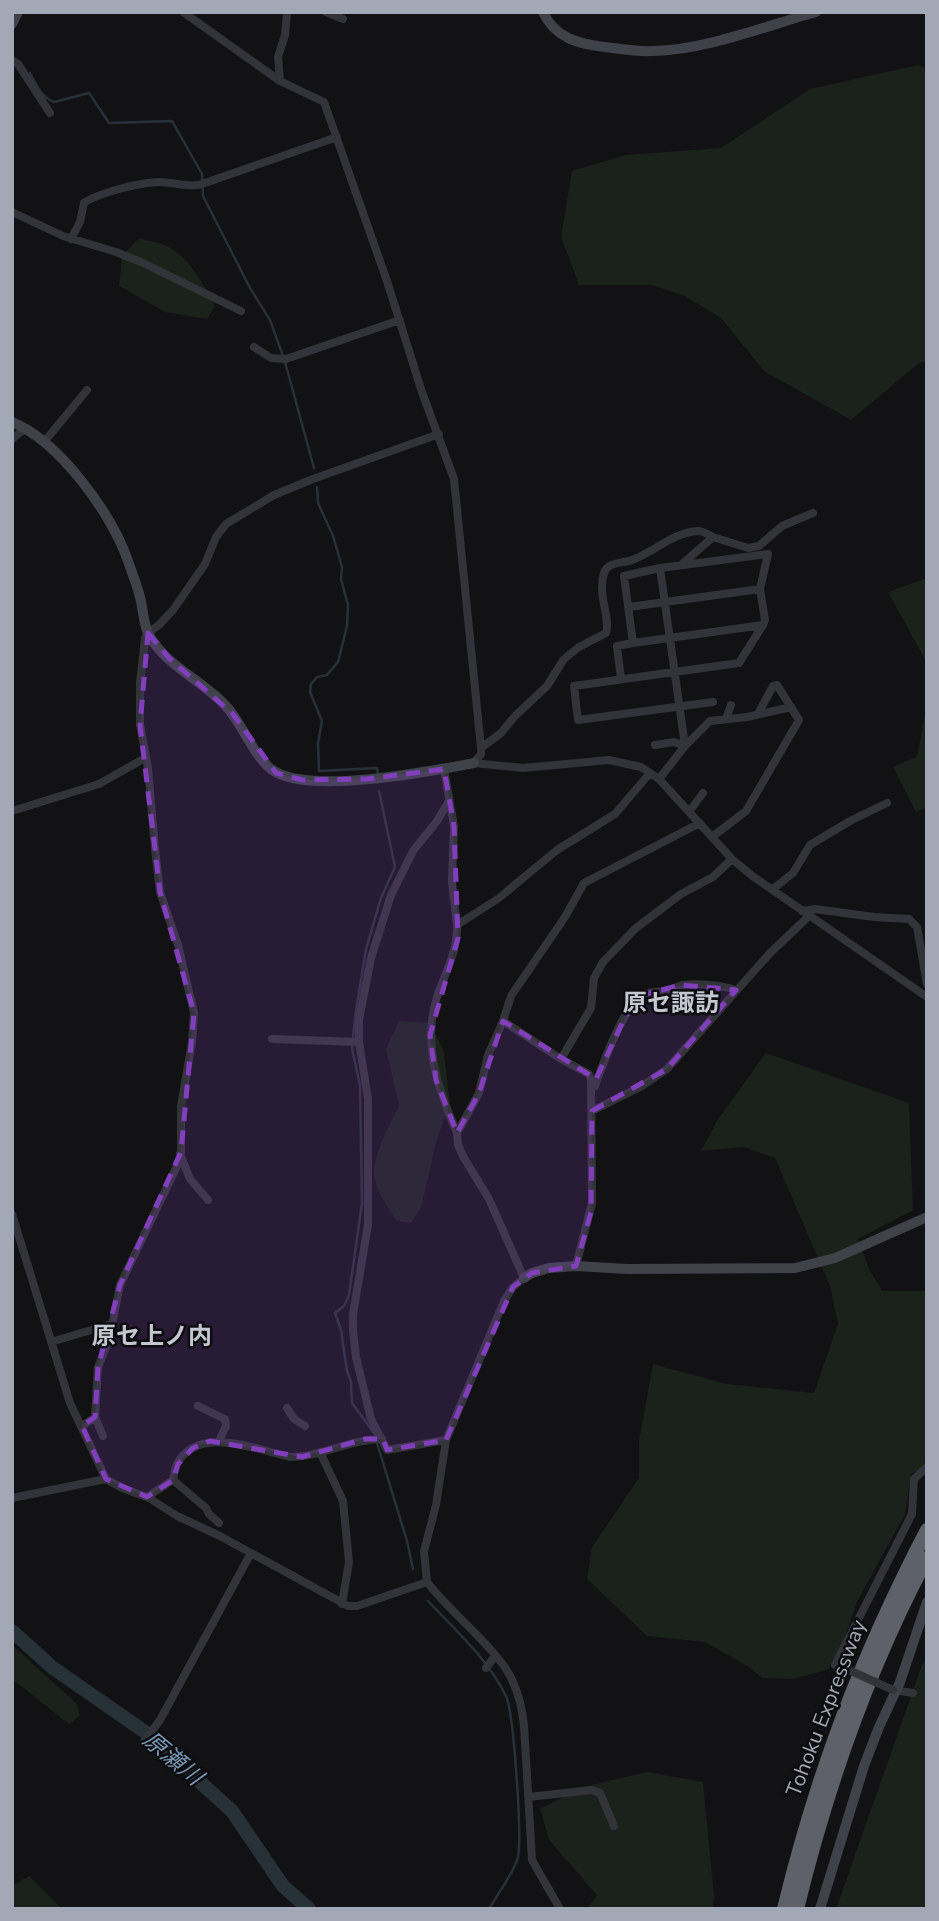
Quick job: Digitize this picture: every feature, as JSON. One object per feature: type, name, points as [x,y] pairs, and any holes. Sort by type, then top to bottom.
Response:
[{"type":"highway","name":"Tohoku Expressway","points":[[784,1909],[807,1819],[847,1701],[874,1636],[927,1530]]},
{"type":"highway","name":"Tohoku Expressway","points":[[797,1909],[819,1824],[860,1703],[887,1637],[927,1558]]},
{"type":"street","points":[[12,23],[18,12]]},
{"type":"street","points":[[183,12],[280,81],[324,102],[454,479],[481,748],[481,754],[474,763]]},
{"type":"street","points":[[280,81],[278,57],[285,34],[287,12]]},
{"type":"street","points":[[326,12],[343,19]]},
{"type":"street","points":[[543,12],[549,24],[570,41],[583,45],[655,51],[736,35],[816,12]]},
{"type":"street","points":[[12,60],[18,64],[50,113]]},
{"type":"street","points":[[71,239],[78,227],[83,203],[95,197],[157,182],[199,185],[337,137]]},
{"type":"street","points":[[12,212],[40,227],[141,262],[241,311]]},
{"type":"street","points":[[254,347],[271,358],[283,359],[400,320]]},
{"type":"street","points":[[44,442],[87,390]]},
{"type":"street","points":[[12,422],[26,428],[44,442],[85,487],[120,539],[140,596],[148,632],[169,659],[214,694],[233,714],[263,761],[276,773],[303,780],[367,779],[474,763],[523,768],[609,760],[632,764],[659,779],[732,859],[751,875],[927,997]]},
{"type":"street","points":[[12,439],[26,428]]},
{"type":"street","points":[[103,1436],[95,1417],[98,1367],[108,1340],[120,1285],[177,1166],[180,1154],[181,1107],[194,1013],[178,945],[160,892],[148,768],[140,725],[140,683],[148,632],[173,610],[205,564],[216,537],[226,524],[274,495],[439,434]]},
{"type":"street","points":[[481,748],[502,733],[515,716],[547,686],[573,650],[606,633],[608,623],[602,600],[604,571],[608,566],[630,561],[660,544],[701,531],[748,548],[759,546],[782,526],[813,513]]},
{"type":"street","points":[[681,565],[713,537]]},
{"type":"street","points":[[634,643],[624,576],[660,568],[768,554],[760,589],[765,620],[739,663],[573,686],[578,720],[713,702]]},
{"type":"street","points":[[660,568],[685,746]]},
{"type":"street","points":[[629,607],[760,589]]},
{"type":"street","points":[[621,679],[617,646],[763,625]]},
{"type":"street","points":[[712,837],[746,811],[799,720],[780,686],[776,685],[758,714]]},
{"type":"street","points":[[726,719],[731,705]]},
{"type":"street","points":[[659,779],[685,746],[710,721],[791,707]]},
{"type":"street","points":[[655,745],[674,743],[685,746]]},
{"type":"street","points":[[12,811],[99,784],[145,758]]},
{"type":"street","points":[[444,769],[454,826],[452,881],[458,938],[436,999],[430,1035],[436,1080],[457,1133],[458,1145],[489,1199],[524,1278]]},
{"type":"street","points":[[457,925],[499,898],[557,850],[615,814],[650,773]]},
{"type":"street","points":[[689,812],[703,793]]},
{"type":"street","points":[[446,1440],[387,1450],[371,1419],[356,1357],[353,1314],[368,1225],[368,1099],[355,1042],[363,990],[391,895],[413,851],[437,821],[449,800]]},
{"type":"street","points":[[774,889],[793,873],[810,845],[849,821],[887,803]]},
{"type":"street","points":[[457,1133],[479,1093],[488,1055],[511,996],[565,917],[584,883],[598,873],[700,823]]},
{"type":"street","points":[[561,1059],[591,1008],[594,978],[603,962],[636,928],[681,894],[713,877],[732,859]]},
{"type":"street","points":[[592,1111],[642,1086],[667,1069],[805,914],[815,909],[909,919],[917,927],[927,984]]},
{"type":"street","points":[[592,1088],[633,1002],[642,995],[670,990],[681,985],[725,986],[736,990]]},
{"type":"street","points":[[503,1021],[589,1074],[592,1088],[591,1212],[576,1266]]},
{"type":"street","points":[[272,1038],[355,1042]]},
{"type":"street","points":[[180,1154],[190,1179],[208,1200]]},
{"type":"street","points":[[12,1214],[16,1242],[71,1403],[106,1479],[147,1497],[177,1516],[348,1606],[357,1606],[427,1582]]},
{"type":"street","points":[[561,1909],[532,1860],[522,1705],[506,1669],[491,1662],[427,1582],[424,1551],[436,1505],[446,1440],[504,1301],[513,1287],[524,1278],[549,1268],[795,1268],[835,1258],[927,1217]]},
{"type":"street","points":[[51,1342],[111,1324]]},
{"type":"street","points":[[198,1406],[225,1419],[226,1426],[219,1441]]},
{"type":"street","points":[[287,1408],[294,1419],[305,1426]]},
{"type":"street","points":[[82,1426],[95,1417]]},
{"type":"street","points":[[147,1497],[173,1480],[177,1464],[193,1448],[210,1440],[290,1457],[302,1457],[365,1439],[382,1439]]},
{"type":"street","points":[[320,1452],[343,1502],[349,1562],[342,1604]]},
{"type":"street","points":[[913,1693],[895,1690],[835,1665],[912,1514],[914,1479],[927,1467]]},
{"type":"street","points":[[12,1498],[106,1479]]},
{"type":"street","points":[[173,1480],[219,1523]]},
{"type":"street","points":[[201,1527],[209,1514]]},
{"type":"street","points":[[143,1743],[159,1721],[251,1553]]},
{"type":"street","points":[[820,1909],[864,1766],[927,1602]]},
{"type":"street","points":[[528,1797],[592,1790],[600,1793],[614,1826]]},
{"type":"highlighted area","points":[[148,633],[169,658],[233,714],[276,773],[303,780],[367,779],[444,769],[454,826],[458,938],[430,1035],[436,1080],[457,1133],[479,1093],[503,1021],[596,1079],[625,1017],[642,995],[681,985],[736,990],[667,1069],[592,1111],[591,1212],[576,1266],[532,1273],[513,1287],[446,1440],[387,1450],[383,1439],[365,1439],[302,1457],[210,1441],[193,1448],[178,1464],[173,1480],[147,1497],[106,1479],[82,1426],[95,1417],[98,1367],[120,1285],[181,1152],[194,1013],[160,892],[140,725]]},
{"type":"shaded area","points":[[918,65],[927,69],[927,361],[919,363],[851,420],[764,371],[722,319],[685,296],[652,285],[579,285],[561,237],[572,171],[625,155],[721,148],[810,89]]},
{"type":"shaded area","points":[[139,238],[166,246],[189,264],[215,306],[207,319],[165,312],[119,286],[122,256]]},
{"type":"shaded area","points":[[927,578],[927,663],[888,592]]},
{"type":"shaded area","points":[[927,704],[927,807],[916,812],[893,767],[917,757]]},
{"type":"shaded area","points":[[399,1021],[429,1023],[443,1048],[450,1102],[437,1139],[421,1208],[411,1223],[397,1221],[379,1191],[374,1173],[381,1143],[399,1106],[386,1049]]},
{"type":"shaded area","points":[[766,1053],[909,1103],[913,1210],[858,1239],[869,1269],[882,1291],[927,1291],[927,1466],[911,1474],[905,1514],[857,1602],[839,1654],[827,1670],[792,1679],[762,1678],[749,1667],[705,1642],[647,1636],[587,1579],[592,1547],[639,1478],[639,1441],[653,1364],[727,1384],[814,1393],[838,1324],[830,1286],[775,1158],[744,1147],[701,1151],[717,1121]]},
{"type":"shaded area","points":[[12,1645],[77,1704],[80,1716],[69,1724],[12,1679]]},
{"type":"shaded area","points":[[927,1657],[927,1909],[836,1909],[922,1665]]},
{"type":"shaded area","points":[[647,1772],[703,1782],[714,1896],[712,1909],[587,1909],[597,1895],[549,1840],[540,1809],[583,1787]]},
{"type":"shaded area","points":[[29,1876],[62,1909],[12,1909],[12,1886]]},
{"type":"waterway","points":[[30,73],[42,94],[54,102],[89,93],[109,123],[172,121],[202,174],[203,196],[250,288],[270,320],[283,356]]},
{"type":"waterway","points":[[285,362],[314,468]]},
{"type":"waterway","points":[[317,487],[318,503],[333,536],[342,567],[341,579],[348,605],[347,626],[338,662],[327,675],[317,677],[311,684],[310,692],[322,721],[318,743],[319,771],[377,768],[378,773]]},
{"type":"waterway","points":[[376,1436],[352,1403],[351,1382],[335,1313],[344,1306],[349,1295],[362,1203],[360,1085],[352,1049],[355,1017],[366,949],[381,898],[395,867],[379,791]]},
{"type":"waterway","points":[[377,1443],[413,1569]]},
{"type":"waterway","points":[[428,1601],[490,1670],[499,1682],[509,1707],[516,1775],[518,1857],[510,1876],[489,1909]]},
{"type":"waterway","name":"原瀬川","points":[[12,1631],[53,1668],[151,1736],[184,1763],[201,1783],[232,1811],[283,1886],[309,1909]]},
{"type":"district","name":"原セ諏訪","points":[[671,1003]]},
{"type":"district","name":"原セ上ノ内","points":[[152,1336]]}]
